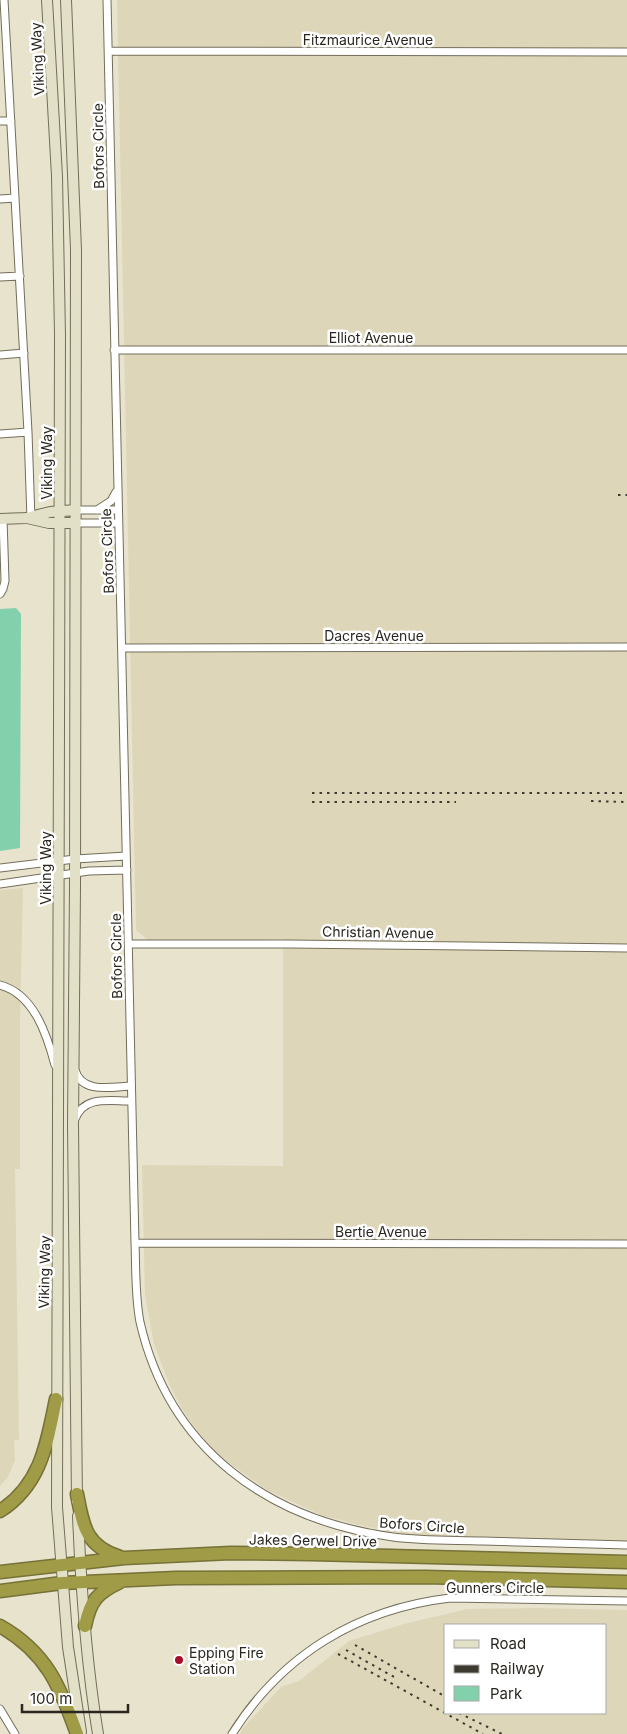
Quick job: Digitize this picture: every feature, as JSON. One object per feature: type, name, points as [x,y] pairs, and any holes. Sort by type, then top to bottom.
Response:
[{"type":"highway","points":[[0,1511],[22,1492],[39,1466],[45,1450],[56,1399]]},
{"type":"highway","points":[[77,1494],[84,1526],[91,1540],[102,1550],[124,1558]]},
{"type":"highway","name":"Jakes Gerwel Drive","points":[[0,1572],[124,1558],[231,1553],[627,1562]]},
{"type":"highway","points":[[0,1591],[62,1583],[127,1579],[425,1577],[627,1582]]},
{"type":"highway","points":[[85,1626],[89,1610],[96,1596],[127,1579]]},
{"type":"highway","points":[[0,1626],[27,1644],[48,1667],[63,1696],[76,1734]]},
{"type":"main road","name":"Viking Way","points":[[47,0],[57,186],[60,335],[57,1508],[60,1565],[68,1647],[81,1734]]},
{"type":"main road","points":[[66,0],[76,250],[73,1126],[77,1494],[85,1626],[91,1690],[98,1734]]},
{"type":"main road","points":[[1,519],[29,518],[60,511],[76,510]]},
{"type":"main road","points":[[29,518],[60,524],[76,523]]},
{"type":"street","points":[[4,0],[3,44],[11,121],[28,432],[29,518]]},
{"type":"street","name":"Bofors Circle","points":[[107,0],[135,1243],[140,1321],[150,1357],[163,1387],[183,1422],[206,1449],[226,1469],[257,1491],[295,1510],[332,1524],[392,1537],[627,1545]]},
{"type":"street","name":"Fitzmaurice Avenue","points":[[109,51],[627,52]]},
{"type":"street","points":[[0,121],[11,121]]},
{"type":"street","points":[[0,199],[15,198]]},
{"type":"street","points":[[0,277],[20,276]]},
{"type":"street","name":"Elliot Avenue","points":[[114,350],[627,350]]},
{"type":"street","points":[[0,355],[24,353]]},
{"type":"street","points":[[0,434],[28,432]]},
{"type":"street","points":[[97,510],[111,501],[117,490]]},
{"type":"street","points":[[76,510],[118,510]]},
{"type":"street","points":[[1,519],[5,581],[1,593]]},
{"type":"street","points":[[76,523],[118,523]]},
{"type":"street","name":"Dacres Avenue","points":[[122,648],[627,647]]},
{"type":"street","points":[[0,868],[75,859],[126,856]]},
{"type":"street","points":[[0,884],[75,874],[127,870]]},
{"type":"street","name":"Christian Avenue","points":[[129,944],[627,948]]},
{"type":"street","points":[[0,985],[14,990],[30,1006],[50,1044],[58,1078]]},
{"type":"street","points":[[73,1062],[78,1078],[87,1086],[131,1086]]},
{"type":"street","points":[[73,1126],[78,1112],[85,1104],[96,1101],[131,1101]]},
{"type":"street","name":"Bertie Avenue","points":[[135,1243],[627,1244]]},
{"type":"street","name":"Gunners Circle","points":[[232,1734],[241,1719],[264,1691],[298,1658],[346,1628],[384,1612],[429,1600],[458,1598],[627,1601]]},
{"type":"street","points":[[0,1709],[15,1734]]},
{"type":"shaded area","points":[[117,0],[627,0],[627,1541],[413,1536],[321,1515],[267,1490],[218,1455],[182,1409],[170,1386],[154,1344],[145,1295],[142,1165],[283,1166],[283,939],[151,943],[136,930]]},
{"type":"shaded area","points":[[23,888],[20,1018],[20,1169],[15,1169],[19,1440],[14,1440],[15,1460],[8,1477],[0,1486],[0,890]]},
{"type":"shaded area","points":[[467,1609],[627,1610],[627,1734],[240,1734],[243,1728],[281,1687],[299,1681],[349,1641],[404,1624]]},
{"type":"green space","points":[[16,608],[21,614],[20,848],[0,851],[0,609]]},
{"type":"railway","points":[[618,495],[627,495]]},
{"type":"railway","points":[[312,793],[627,793]]},
{"type":"railway","points":[[591,801],[627,802]]},
{"type":"railway","points":[[312,802],[456,802]]},
{"type":"railway","points":[[355,1645],[444,1696]]},
{"type":"railway","points":[[346,1650],[394,1677]]},
{"type":"railway","points":[[338,1654],[444,1712]]},
{"type":"railway","points":[[447,1714],[483,1734]]},
{"type":"railway","points":[[461,1714],[502,1734]]},
{"type":"place","name":"Epping Fire Station","points":[[179,1660]]}]
